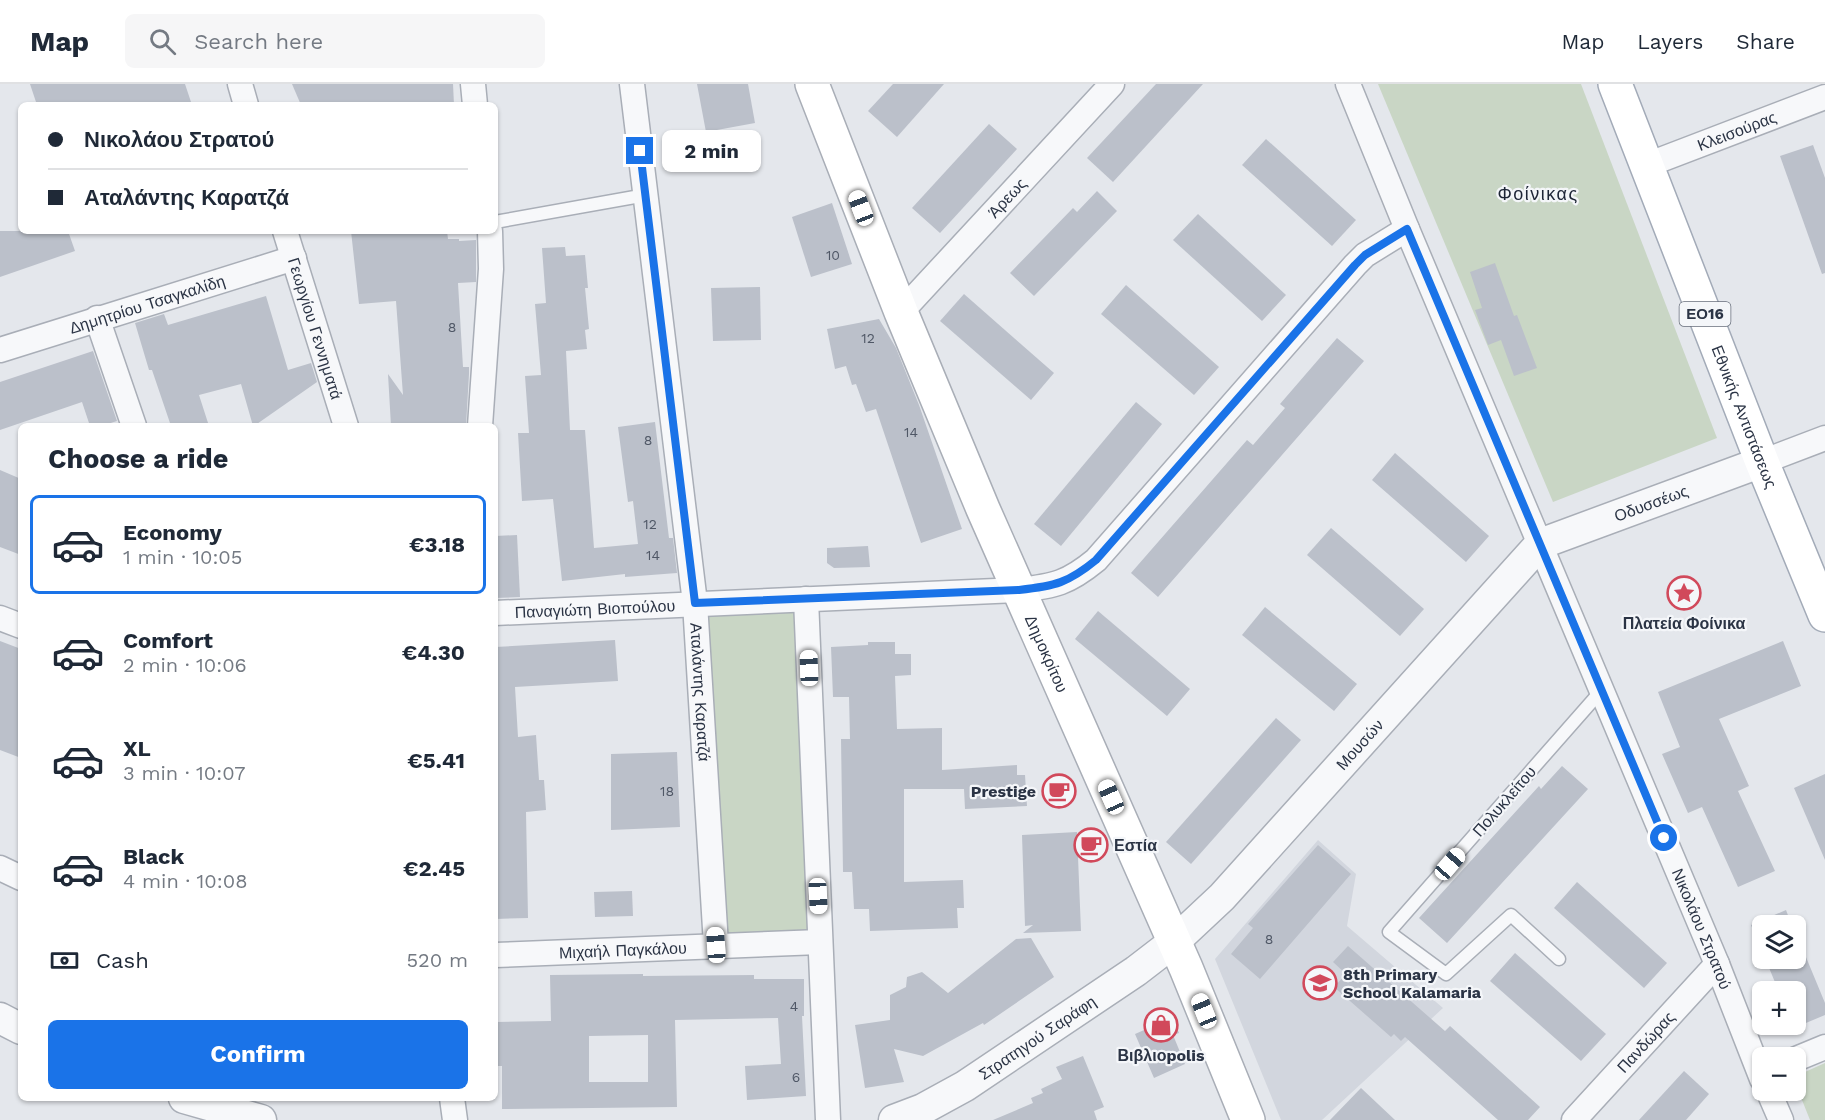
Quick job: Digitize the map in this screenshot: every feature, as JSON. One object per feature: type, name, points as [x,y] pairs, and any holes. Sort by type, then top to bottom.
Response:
[{"type":"main road","name":"Δημοκρίτου","points":[[812,84],[901,312],[983,509],[1175,941],[1248,1120]]},
{"type":"main road","name":"Εθνικής Αντιστάσεως","points":[[1615,84],[1762,462],[1822,598]]},
{"type":"street","points":[[240,84],[245,102]]},
{"type":"street","points":[[474,84],[475,102]]},
{"type":"street","name":"Αταλάντης Καρατζά","points":[[632,84],[695,603],[716,945]]},
{"type":"street","name":"Άρεως","points":[[901,312],[1112,84]]},
{"type":"street","name":"Νικολάου Στρατού","points":[[1348,84],[1601,691],[1718,964],[1752,1051]]},
{"type":"street","name":"Κλεισούρας","points":[[1647,165],[1824,101]]},
{"type":"street","name":"Παναγιώτη Βιοπούλου","points":[[498,613],[1019,590],[1057,584],[1076,575],[1096,560],[1355,265],[1365,255],[1407,229]]},
{"type":"street","name":"Γεωργίου Γεννηματά","points":[[286,234],[345,423]]},
{"type":"street","points":[[480,423],[491,268],[489,234]]},
{"type":"street","name":"Δημητρίου Τσαγκαλίδη","points":[[0,350],[294,258]]},
{"type":"street","points":[[97,318],[133,423]]},
{"type":"street","points":[[1762,462],[1825,438]]},
{"type":"street","name":"Οδυσσέως","points":[[1540,544],[1762,462]]},
{"type":"street","name":"Μουσών","points":[[1175,941],[1222,897],[1540,544]]},
{"type":"street","points":[[806,599],[828,1120]]},
{"type":"street","points":[[0,618],[18,625]]},
{"type":"street","points":[[0,868],[18,877]]},
{"type":"street","name":"Στρατηγού Σαράφη","points":[[894,1120],[942,1111],[997,1066],[1136,971],[1175,941]]},
{"type":"street","name":"Μιχαήλ Παγκάλου","points":[[498,955],[820,942]]},
{"type":"street","name":"Πανδώρας","points":[[1574,1120],[1718,964]]},
{"type":"street","points":[[0,1018],[18,1027]]},
{"type":"street","points":[[1806,1055],[1825,1047]]},
{"type":"street","points":[[194,1101],[256,1119]]},
{"type":"street","points":[[452,1101],[455,1120]]},
{"type":"street","name":"Νικολάου Στρατού","points":[[1773,1101],[1781,1120]]},
{"type":"lane","points":[[498,221],[646,195]]},
{"type":"lane","name":"Πολυκλείτου","points":[[1559,959],[1511,915],[1446,974],[1389,933],[1601,691]]},
{"type":"shaded area","name":"8th Primary School Kalamaria","points":[[1318,840],[1356,874],[1347,926],[1443,1008],[1322,1120],[1281,1120],[1215,959]]},
{"type":"green space","points":[[1378,84],[1581,84],[1717,438],[1553,502]]},
{"type":"green space","points":[[795,608],[812,933],[722,935],[707,613]]},
{"type":"green space","points":[[1825,1063],[1825,1120],[1810,1120],[1802,1101],[1806,1101],[1806,1072]]},
{"type":"building","points":[[30,84],[185,84],[191,102],[36,102]]},
{"type":"building","points":[[292,84],[453,84],[454,102],[300,102]]},
{"type":"building","points":[[697,84],[748,84],[755,123],[706,132]]},
{"type":"building","points":[[893,84],[944,84],[897,137],[868,111]]},
{"type":"building","points":[[1156,84],[1203,84],[1113,182],[1087,158]]},
{"type":"building","points":[[989,124],[1017,149],[940,233],[912,208]]},
{"type":"building","points":[[1266,139],[1356,220],[1332,246],[1242,165]]},
{"type":"building","points":[[1813,145],[1825,178],[1825,273],[1822,274],[1780,156]]},
{"type":"building","points":[[1097,191],[1117,211],[1034,296],[1010,273],[1073,208],[1077,212]]},
{"type":"building","points":[[832,203],[852,264],[811,277],[792,217]]},
{"type":"building","points":[[1198,214],[1286,295],[1262,321],[1173,240]]},
{"type":"building","points":[[0,231],[18,231],[18,234],[69,234],[75,251],[0,277]]},
{"type":"building","points":[[351,234],[447,234],[448,239],[476,240],[476,282],[458,283],[463,367],[469,367],[466,423],[391,423],[388,374],[403,395],[396,301],[359,304]]},
{"type":"building","points":[[565,247],[566,256],[585,255],[589,329],[585,330],[587,349],[566,351],[570,430],[585,430],[594,548],[638,544],[633,501],[628,502],[618,427],[655,422],[669,538],[673,538],[677,573],[625,577],[625,574],[562,581],[553,499],[522,501],[518,433],[529,433],[525,376],[541,375],[535,304],[546,303],[542,248]]},
{"type":"building","points":[[1495,263],[1514,316],[1517,315],[1537,368],[1514,376],[1501,340],[1488,345],[1475,310],[1482,308],[1470,272]]},
{"type":"building","points":[[1126,285],[1219,367],[1194,395],[1101,314]]},
{"type":"building","points":[[760,287],[761,340],[713,341],[711,288]]},
{"type":"building","points":[[964,294],[1054,373],[1031,400],[940,321]]},
{"type":"building","points":[[266,296],[288,370],[311,363],[317,382],[258,423],[252,423],[241,384],[199,395],[208,423],[170,423],[152,370],[149,370],[135,323],[164,314],[168,325]]},
{"type":"building","points":[[879,319],[896,348],[919,405],[962,529],[921,543],[876,409],[866,412],[856,384],[852,385],[846,366],[835,369],[827,329]]},
{"type":"building","points":[[1337,338],[1364,361],[1158,597],[1131,573],[1247,440],[1253,445],[1285,408],[1280,404]]},
{"type":"building","points":[[93,351],[117,421],[89,423],[82,402],[0,430],[0,382]]},
{"type":"building","points":[[1136,402],[1162,424],[1061,546],[1034,524]]},
{"type":"building","points":[[1395,453],[1489,536],[1466,562],[1372,480]]},
{"type":"building","points":[[0,470],[18,478],[18,554],[0,547]]},
{"type":"building","points":[[1331,528],[1424,609],[1400,636],[1307,555]]},
{"type":"building","points":[[517,535],[520,597],[498,598],[498,536]]},
{"type":"building","points":[[868,546],[870,567],[834,568],[827,563],[827,548]]},
{"type":"building","points":[[1265,607],[1357,684],[1334,711],[1242,635]]},
{"type":"building","points":[[1098,611],[1190,689],[1167,716],[1075,639]]},
{"type":"building","points":[[615,640],[618,681],[515,687],[518,737],[536,735],[539,780],[544,780],[546,810],[526,812],[528,918],[498,919],[498,647]]},
{"type":"building","points":[[0,641],[18,648],[18,757],[0,750]]},
{"type":"building","points":[[1783,641],[1801,686],[1719,719],[1749,786],[1738,791],[1775,871],[1738,887],[1702,807],[1688,813],[1662,754],[1680,747],[1658,692]]},
{"type":"building","points":[[868,642],[895,642],[895,654],[911,654],[911,675],[895,676],[897,729],[942,728],[942,770],[1017,765],[1017,775],[1025,775],[1027,806],[965,809],[964,789],[904,789],[904,882],[963,880],[964,908],[957,908],[958,928],[870,931],[869,909],[854,909],[852,872],[843,872],[841,739],[850,739],[849,697],[833,697],[831,647],[868,645]]},
{"type":"building","points":[[1276,718],[1301,740],[1191,864],[1166,842]]},
{"type":"building","points":[[677,752],[680,827],[611,830],[611,754]]},
{"type":"building","points":[[1562,766],[1588,789],[1447,943],[1419,918],[1539,786],[1541,789]]},
{"type":"building","points":[[1825,774],[1825,860],[1794,788]]},
{"type":"building","points":[[1077,832],[1081,931],[1023,933],[1033,925],[1025,926],[1022,835]]},
{"type":"building","points":[[1318,845],[1351,874],[1260,979],[1231,954],[1253,928],[1248,924]]},
{"type":"building","points":[[1577,882],[1667,963],[1644,988],[1554,908]]},
{"type":"building","points":[[632,891],[633,916],[595,917],[594,892]]},
{"type":"building","points":[[1786,910],[1788,915],[1774,915]]},
{"type":"building","points":[[1031,938],[1054,977],[984,1025],[983,1023],[923,1056],[894,1049],[904,1082],[865,1088],[855,1025],[890,1020],[890,995],[906,987],[907,977],[922,972],[948,993],[1016,939]]},
{"type":"building","points":[[1348,946],[1445,1031],[1450,1026],[1540,1107],[1528,1120],[1498,1120],[1405,1037],[1401,1041],[1394,1034],[1391,1037],[1334,987],[1346,974],[1333,962]]},
{"type":"building","points":[[1515,953],[1606,1034],[1581,1061],[1490,981]]},
{"type":"building","points":[[1806,957],[1825,1003],[1825,1015],[1806,1023],[1806,981],[1774,981],[1770,969],[1806,969]]},
{"type":"building","points":[[550,975],[754,975],[754,979],[804,979],[804,1016],[802,1016],[806,1096],[747,1100],[745,1066],[781,1064],[778,1018],[675,1020],[677,1107],[502,1109],[502,1066],[498,1066],[498,1022],[551,1021]],"holes":[[[648,1035],[648,1082],[589,1082],[589,1036]]]},
{"type":"building","points":[[1169,1010],[1179,1033],[1173,1035],[1185,1064],[1154,1078],[1135,1034],[1151,1027],[1148,1020]]},
{"type":"building","points":[[1083,1056],[1104,1107],[1094,1111],[1097,1120],[993,1120],[1033,1103],[1031,1098],[1043,1093],[1041,1089],[1062,1079],[1056,1067]]},
{"type":"building","points":[[1684,1071],[1709,1094],[1686,1120],[1639,1120]]},
{"type":"building","points":[[1361,1088],[1395,1120],[1330,1120]]},
{"type":"place","name":"Πλατεία Φοίνικα","points":[[1684,593]]},
{"type":"place","name":"Prestige","points":[[1059,791]]},
{"type":"place","name":"Εστία","points":[[1091,845]]},
{"type":"place","name":"8th Primary School Kalamaria","points":[[1320,983]]},
{"type":"place","name":"Βιβλιοpolis","points":[[1161,1025]]},
{"type":"district","name":"Φοίνικας","points":[[1538,194]]},
{"type":"route","points":[[640,151],[695,603],[1019,590],[1049,586],[1068,580],[1096,560],[1355,265],[1365,255],[1407,229],[1664,838]]}]
